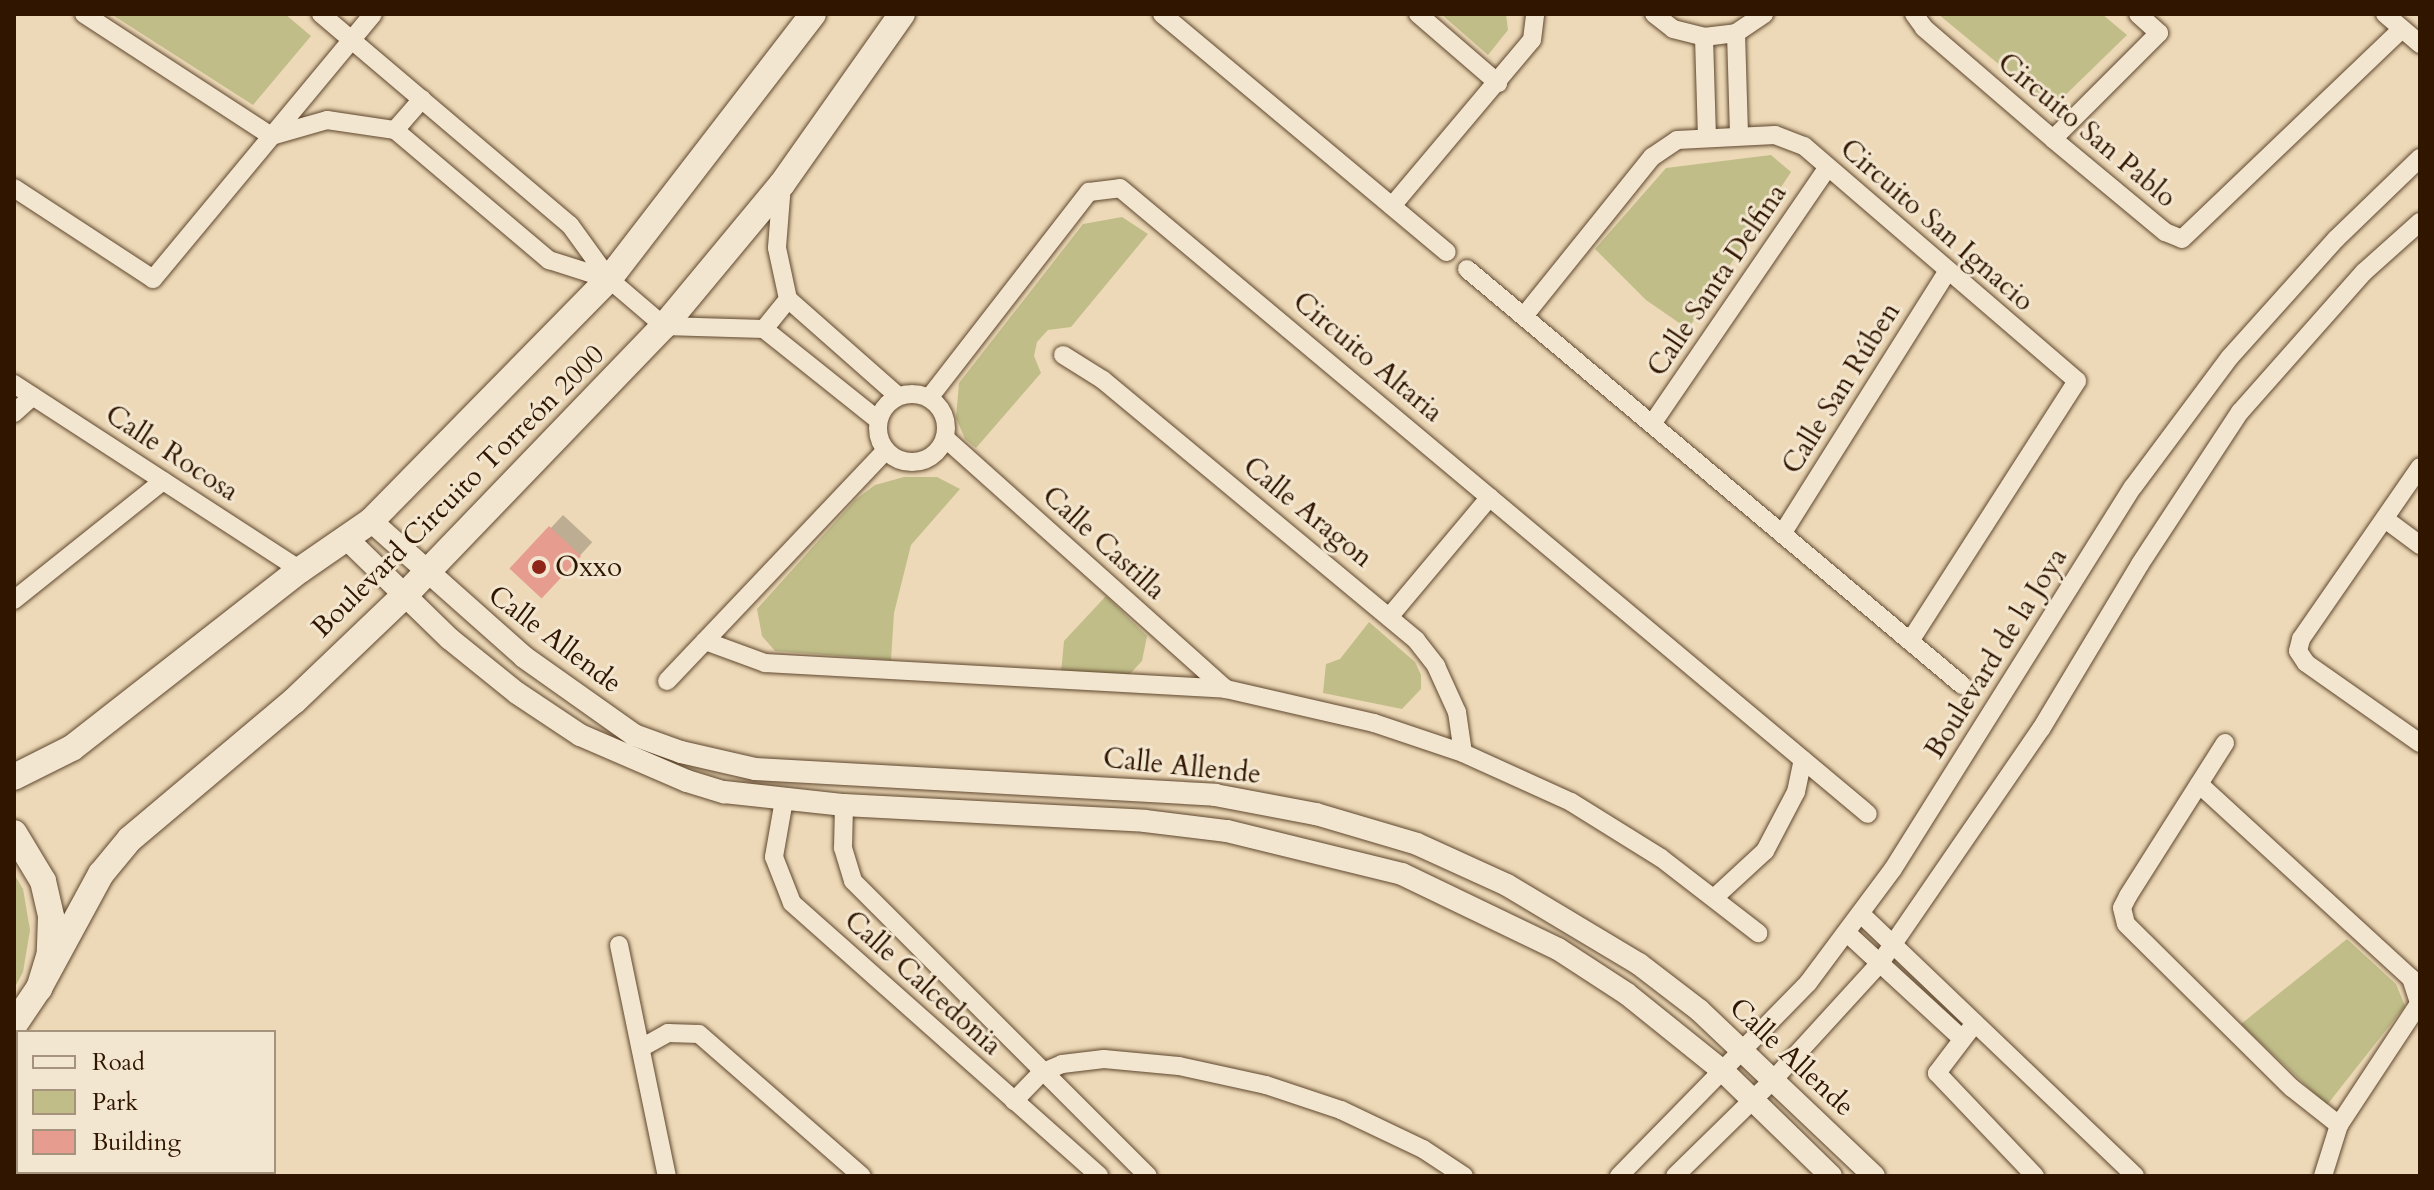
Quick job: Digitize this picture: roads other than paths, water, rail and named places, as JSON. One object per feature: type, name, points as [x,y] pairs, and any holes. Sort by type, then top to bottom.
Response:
[{"type":"main road","name":"Boulevard Circuito Torreón 2000","points":[[14,777],[72,748],[300,570],[371,521],[609,279],[813,14]]},
{"type":"main road","name":"Boulevard Circuito Torreón 2000","points":[[39,988],[101,874],[130,839],[294,701],[426,575],[664,326],[782,184],[902,14]]},
{"type":"main road","points":[[14,833],[43,881],[51,917],[50,953],[39,988],[14,1025]]},
{"type":"street","points":[[84,14],[271,136],[327,120],[395,130],[549,260],[609,279]]},
{"type":"street","points":[[321,14],[570,225],[609,279],[664,326],[764,329],[878,420]]},
{"type":"street","points":[[14,188],[153,279],[373,14]]},
{"type":"street","points":[[1162,14],[1447,252]]},
{"type":"street","points":[[1418,14],[1498,83]]},
{"type":"street","points":[[1392,206],[1532,40],[1535,14]]},
{"type":"street","points":[[1654,14],[1673,29],[1704,37],[1736,33],[1764,14]]},
{"type":"street","name":"Circuito San Pablo","points":[[1914,14],[1924,28],[2053,139],[2165,232],[2182,239],[2402,29]]},
{"type":"street","points":[[2053,139],[2159,33],[2138,14]]},
{"type":"street","points":[[2385,14],[2420,44]]},
{"type":"street","points":[[1736,33],[1739,134]]},
{"type":"street","points":[[1704,37],[1707,136]]},
{"type":"street","points":[[395,130],[422,99]]},
{"type":"street","name":"Circuito San Ignacio","points":[[1524,316],[1652,157],[1677,140],[1739,134],[1775,135],[1804,146],[2077,381],[1910,641]]},
{"type":"street","name":"Boulevard de la Joya","points":[[1619,1176],[1745,1053],[1847,933],[2002,701],[2062,596],[2177,428],[2275,302],[2420,158]]},
{"type":"street","name":"Calle Santa Delfina","points":[[1652,424],[1828,167]]},
{"type":"street","points":[[782,184],[777,248],[788,299],[898,396],[929,398],[944,415],[945,438],[939,449],[919,462],[895,458],[878,436],[878,420],[898,396]]},
{"type":"street","name":"Circuito Altaria","points":[[929,398],[1089,192],[1120,188],[1868,814]]},
{"type":"street","points":[[1675,1176],[1774,1079],[1880,963],[2041,729],[2140,564],[2240,412],[2364,272],[2420,222]]},
{"type":"street","points":[[1467,269],[1962,685]]},
{"type":"street","name":"Calle San Rúben","points":[[1782,534],[1947,272]]},
{"type":"street","points":[[764,329],[788,299]]},
{"type":"street","points":[[828,378],[848,355]]},
{"type":"street","name":"Calle Aragon","points":[[1063,355],[1103,380],[1390,616],[1436,666],[1457,712],[1463,753]]},
{"type":"street","name":"Calle Rocosa","points":[[14,384],[300,570]]},
{"type":"street","points":[[14,413],[33,396]]},
{"type":"street","name":"Calle Castilla","points":[[945,438],[1226,689]]},
{"type":"street","points":[[667,681],[886,450]]},
{"type":"street","points":[[2420,467],[2301,639],[2299,657],[2420,743]]},
{"type":"street","points":[[14,600],[163,481]]},
{"type":"street","points":[[1390,616],[1490,497]]},
{"type":"street","points":[[2385,519],[2420,545]]},
{"type":"street","name":"Calle Allende","points":[[371,521],[426,575],[569,690],[634,735],[681,752],[755,769],[1215,795],[1316,814],[1417,844],[1578,924],[1651,973],[1774,1079],[1874,1176]]},
{"type":"street","name":"Calle Allende","points":[[345,537],[404,596],[517,693],[580,735],[687,781],[784,800],[1214,829],[1307,847],[1402,874],[1558,949],[1627,994],[1724,1072],[1831,1176]]},
{"type":"street","points":[[705,641],[765,663],[1226,689],[1359,719],[1463,753],[1571,802],[1715,897],[1758,933]]},
{"type":"street","points":[[2225,743],[2122,908],[2126,924],[2292,1088],[2339,1125]]},
{"type":"street","points":[[1715,897],[1742,876],[1777,832],[1796,792],[1803,760]]},
{"type":"street","points":[[2199,784],[2416,977],[2420,1002],[2339,1125],[2323,1176]]},
{"type":"street","name":"Calle Calcedonia","points":[[784,800],[774,857],[792,903],[1099,1176]]},
{"type":"street","name":"Calle Calcedonia","points":[[844,805],[843,848],[853,881],[1041,1073],[1148,1176]]},
{"type":"street","points":[[1861,914],[2135,1176]]},
{"type":"street","points":[[1847,933],[1961,1038]]},
{"type":"street","points":[[619,945],[667,1176]]},
{"type":"street","points":[[1975,1023],[1937,1073],[2035,1176]]},
{"type":"street","points":[[641,1048],[668,1033],[699,1034],[862,1176]]},
{"type":"street","points":[[1014,1101],[1041,1073],[1104,1059],[1179,1066],[1266,1085],[1341,1110],[1423,1149],[1464,1176]]},
{"type":"place","name":"Oxxo","points":[[539,567]]}]
